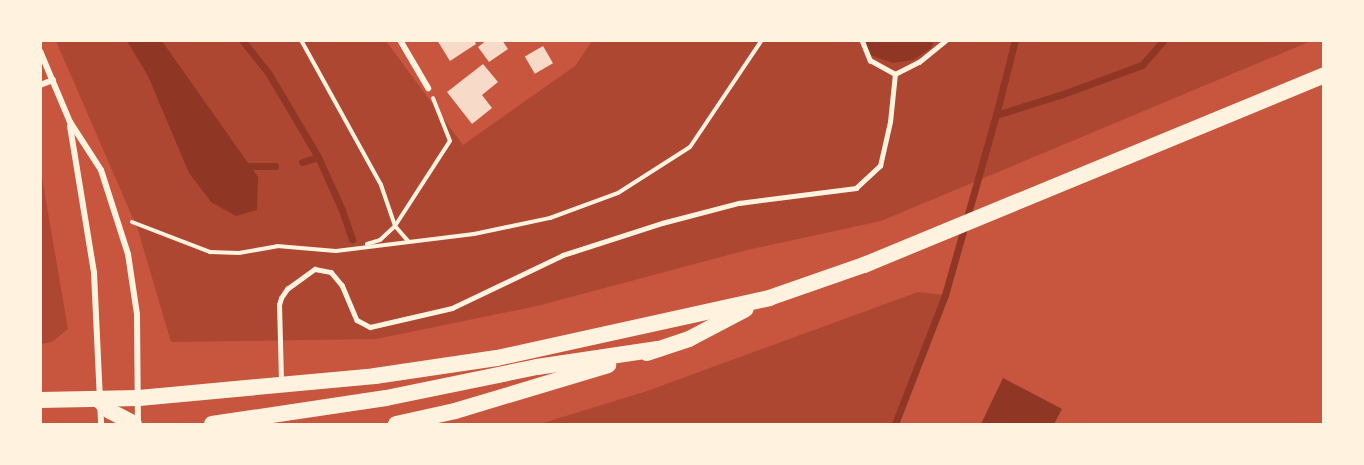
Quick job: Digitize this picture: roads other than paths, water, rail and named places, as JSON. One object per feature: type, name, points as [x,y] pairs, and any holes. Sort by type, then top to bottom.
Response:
[{"type":"highway","points":[[40,400],[139,398],[375,376],[496,358],[769,297],[864,265],[1323,75]]},
{"type":"highway","points":[[396,424],[466,408],[658,350],[689,339],[769,297]]},
{"type":"highway","points":[[212,424],[386,398],[520,370],[658,350]]},
{"type":"highway","points":[[98,399],[110,411],[136,424]]},
{"type":"street","points":[[400,40],[428,88]]},
{"type":"street","points":[[40,51],[70,122],[101,170],[117,216],[134,282],[139,398],[136,424]]},
{"type":"street","points":[[40,85],[53,80]]},
{"type":"street","points":[[70,122],[94,273],[100,424]]},
{"type":"lane","points":[[862,40],[870,60],[895,74]]},
{"type":"lane","points":[[895,74],[919,62],[946,40]]},
{"type":"lane","points":[[281,385],[281,298],[287,289],[315,269],[331,272],[342,285],[357,320],[370,327],[452,308],[563,255],[662,223],[739,203],[856,188],[880,166],[890,122],[895,74]]},
{"type":"waterway","points":[[242,40],[269,74],[318,157],[342,210],[352,239]]},
{"type":"waterway","points":[[996,115],[1015,40]]},
{"type":"waterway","points":[[895,424],[945,295],[996,115],[1060,95],[1142,65],[1164,40]]},
{"type":"waterway","points":[[302,162],[318,157]]},
{"type":"waterway","points":[[250,166],[275,166]]}]
